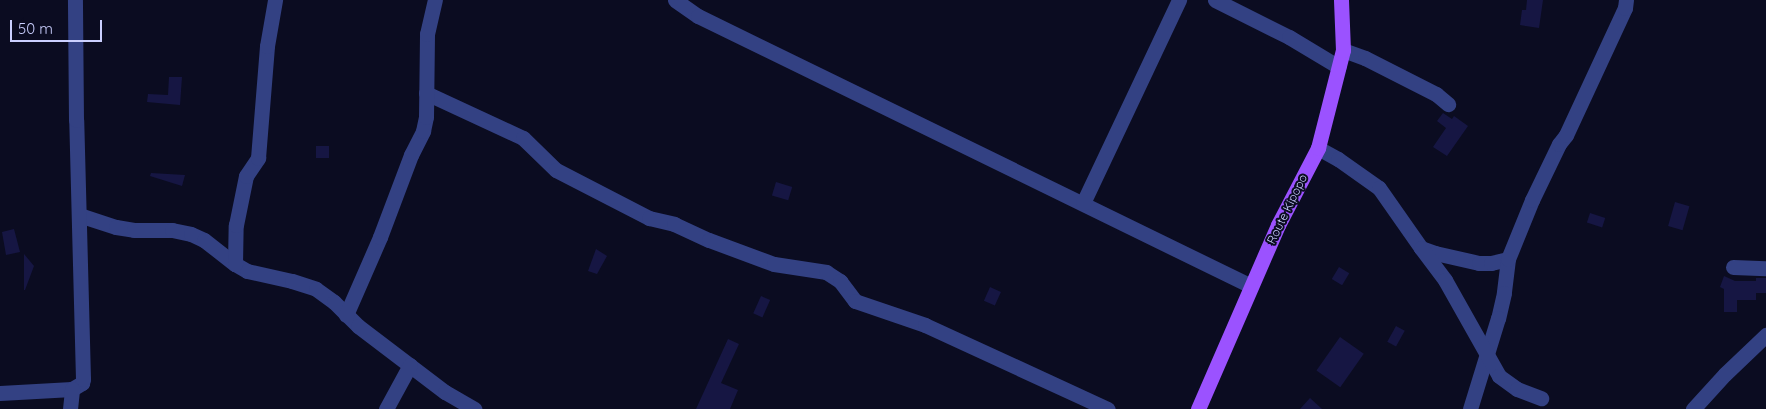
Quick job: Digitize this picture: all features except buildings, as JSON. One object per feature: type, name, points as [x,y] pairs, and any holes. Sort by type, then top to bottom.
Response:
[{"type":"main road","name":"Route Kipopo","points":[[1198,409],[1278,225],[1318,148],[1343,50],[1341,0]]},
{"type":"street","points":[[0,393],[72,388],[82,383],[84,379],[75,0]]},
{"type":"street","points":[[235,264],[236,225],[246,176],[258,158],[267,46],[275,0]]},
{"type":"street","points":[[346,315],[380,237],[411,155],[423,131],[426,116],[427,34],[435,0]]},
{"type":"street","points":[[675,0],[698,16],[1251,286]]},
{"type":"street","points":[[1083,203],[1179,0]]},
{"type":"street","points":[[1215,0],[1289,38],[1339,67]]},
{"type":"street","points":[[1470,409],[1488,354],[1504,293],[1508,259],[1559,144],[1566,134],[1625,8],[1626,0]]},
{"type":"street","points":[[1343,50],[1366,58],[1436,94],[1448,104]]},
{"type":"street","points":[[426,93],[523,138],[556,170],[649,218],[674,224],[708,240],[774,264],[826,272],[840,281],[855,301],[926,325],[1108,409]]},
{"type":"street","points":[[1318,148],[1338,158],[1379,188],[1445,280],[1499,376],[1517,389],[1541,398]]},
{"type":"street","points":[[79,215],[116,227],[134,230],[172,230],[191,234],[214,247],[235,264],[259,275],[292,281],[316,289],[334,302],[346,315],[445,392],[475,409]]},
{"type":"street","points":[[1421,248],[1480,263],[1491,263],[1508,259]]},
{"type":"street","points":[[1734,267],[1766,268]]},
{"type":"street","points":[[1692,409],[1766,335]]},
{"type":"street","points":[[386,409],[410,365]]},
{"type":"street","points":[[70,409],[72,388]]}]
